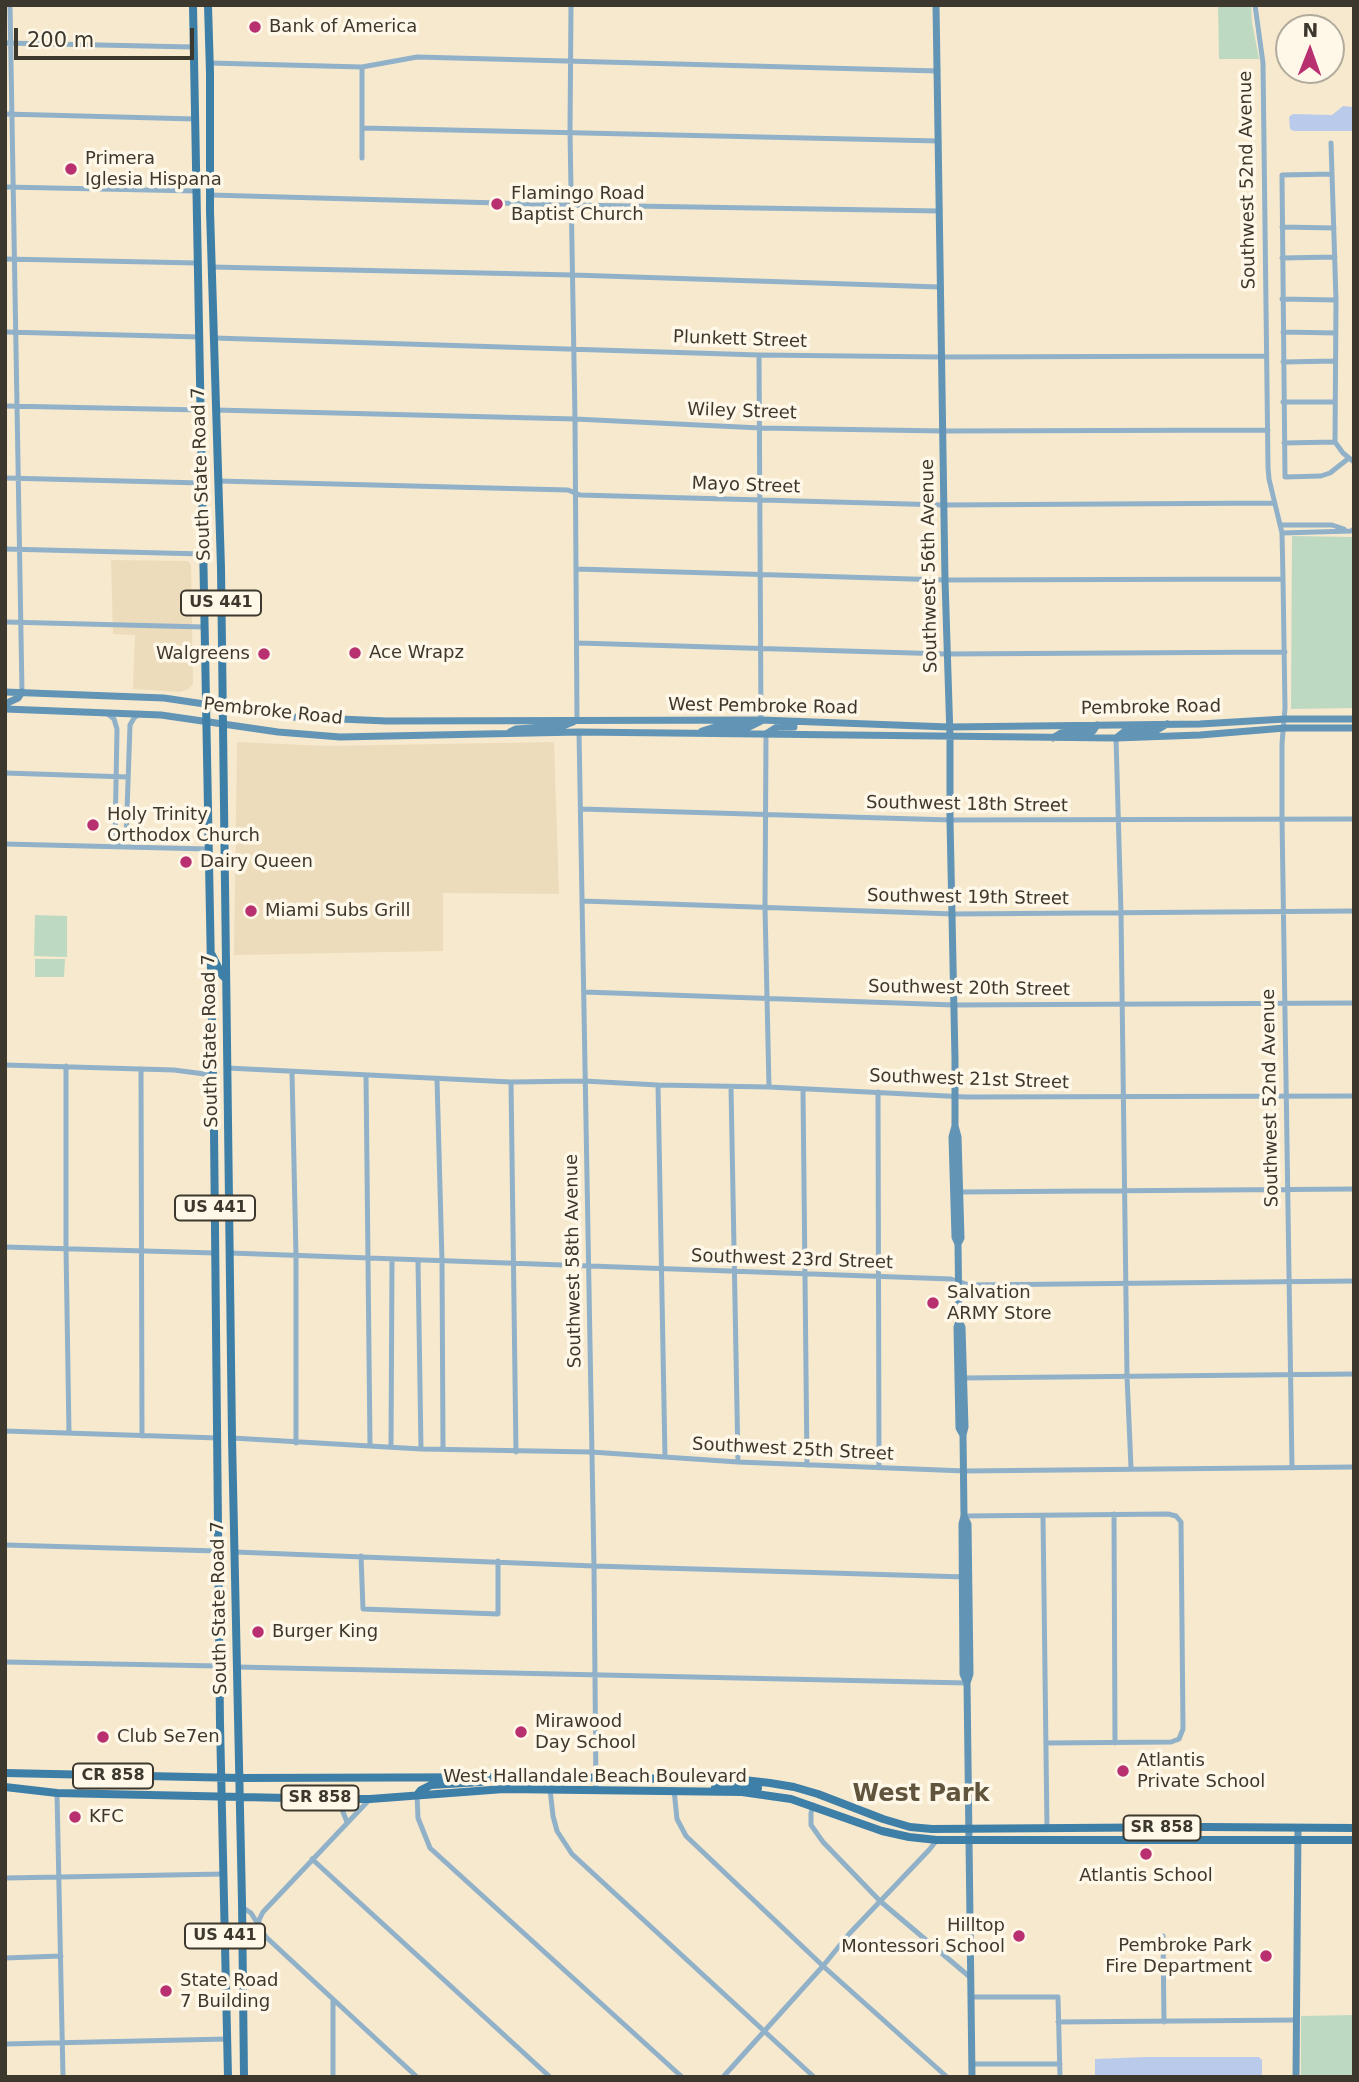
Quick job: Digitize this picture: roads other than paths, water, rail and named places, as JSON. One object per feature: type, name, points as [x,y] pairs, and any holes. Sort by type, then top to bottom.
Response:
[{"type":"main road","name":"South State Road 7","points":[[193,5],[202,410],[219,1666],[228,2077]]},
{"type":"main road","name":"South State Road 7","points":[[208,5],[244,2077]]},
{"type":"main road","name":"Southwest 56th Avenue","points":[[936,5],[954,1097],[961,1238],[958,1244]]},
{"type":"main road","points":[[195,169],[210,195]]},
{"type":"main road","points":[[196,191],[210,211]]},
{"type":"main road","points":[[201,390],[205,402],[216,410]]},
{"type":"main road","points":[[202,410],[212,418],[217,428]]},
{"type":"main road","name":"Pembroke Road","points":[[5,692],[164,698],[284,716],[328,719],[577,720]]},
{"type":"main road","points":[[5,706],[23,692]]},
{"type":"main road","name":"Pembroke Road","points":[[5,706],[172,716],[278,732],[340,737],[579,732]]},
{"type":"main road","name":"Pembroke Road","points":[[949,727],[1354,719]]},
{"type":"main road","points":[[509,733],[530,727],[563,726],[577,720]]},
{"type":"main road","name":"West Pembroke Road","points":[[577,720],[761,720],[949,727]]},
{"type":"main road","points":[[696,733],[715,727],[749,727],[761,720]]},
{"type":"main road","points":[[579,732],[584,727],[597,723],[644,721]]},
{"type":"main road","points":[[766,734],[780,726],[812,727],[822,724]]},
{"type":"main road","points":[[1052,738],[1061,733],[1093,732],[1097,724]]},
{"type":"main road","points":[[1116,738],[1125,731],[1157,730],[1167,724]]},
{"type":"main road","name":"Pembroke Road","points":[[950,737],[1116,738],[1284,728],[1354,728]]},
{"type":"main road","name":"West Pembroke Road","points":[[579,732],[950,737]]},
{"type":"main road","points":[[209,949],[226,979]]},
{"type":"main road","points":[[212,1047],[219,1062],[227,1068]]},
{"type":"main road","points":[[212,1075],[228,1096]]},
{"type":"main road","name":"Southwest 56th Avenue","points":[[955,1126],[952,1137],[955,1237],[958,1244],[959,1428],[963,1435]]},
{"type":"main road","name":"Southwest 56th Avenue","points":[[959,1321],[962,1327],[964,1378],[964,1516],[968,1524],[965,1577],[970,1674],[967,1683],[972,2077]]},
{"type":"main road","points":[[217,1416],[224,1432],[232,1438]]},
{"type":"main road","points":[[218,1437],[232,1460]]},
{"type":"main road","name":"CR 858","points":[[5,1773],[222,1777]]},
{"type":"main road","name":"West Hallandale Beach Boulevard","points":[[222,1777],[744,1780],[818,1794],[883,1819],[910,1827],[932,1829],[1354,1828]]},
{"type":"main road","name":"West Hallandale Beach Boulevard","points":[[417,1795],[431,1785],[478,1783],[511,1777]]},
{"type":"main road","points":[[702,1791],[725,1786],[773,1790],[781,1785]]},
{"type":"main road","name":"CR 858","points":[[5,1787],[57,1793],[222,1796]]},
{"type":"main road","name":"West Hallandale Beach Boulevard","points":[[222,1796],[370,1799],[471,1790],[702,1791],[769,1794],[813,1805],[881,1831],[937,1840],[1354,1840]]},
{"type":"main road","points":[[813,1805],[836,1802]]},
{"type":"main road","points":[[1296,2077],[1298,1828]]},
{"type":"main road","points":[[226,2009],[234,2024],[243,2032]]},
{"type":"main road","points":[[227,2039],[243,2059]]},
{"type":"street","points":[[10,5],[9,115],[17,332],[23,692]]},
{"type":"street","points":[[570,5],[577,720]]},
{"type":"street","name":"Southwest 52nd Avenue","points":[[1255,5],[1263,63],[1269,480],[1281,529],[1283,579],[1285,719],[1282,744],[1282,820],[1292,1468]]},
{"type":"street","points":[[8,43],[193,47]]},
{"type":"street","points":[[210,63],[362,66],[417,57],[938,71]]},
{"type":"street","points":[[362,66],[362,158]]},
{"type":"street","points":[[9,115],[195,119]]},
{"type":"street","points":[[362,128],[939,141]]},
{"type":"street","points":[[1331,143],[1335,257],[1336,300],[1335,442],[1351,460],[1321,476],[1285,477],[1282,175],[1332,174]]},
{"type":"street","points":[[5,187],[196,191]]},
{"type":"street","points":[[210,195],[940,211]]},
{"type":"street","points":[[1282,228],[1334,228]]},
{"type":"street","points":[[1282,258],[1335,257]]},
{"type":"street","points":[[5,259],[197,263]]},
{"type":"street","points":[[212,267],[940,287]]},
{"type":"street","points":[[1282,299],[1336,300]]},
{"type":"street","points":[[5,332],[200,337]]},
{"type":"street","points":[[1283,332],[1336,333]]},
{"type":"street","name":"Plunkett Street","points":[[214,338],[759,355],[1266,356]]},
{"type":"street","points":[[759,355],[761,720]]},
{"type":"street","points":[[1283,362],[1335,361]]},
{"type":"street","points":[[1283,402],[1335,402]]},
{"type":"street","points":[[5,406],[202,410]]},
{"type":"street","name":"Wiley Street","points":[[216,410],[575,419],[760,428],[943,431],[1268,430]]},
{"type":"street","points":[[1283,443],[1335,442]]},
{"type":"street","points":[[5,478],[202,483]]},
{"type":"street","name":"Mayo Street","points":[[218,481],[568,490],[580,495],[944,505],[1274,503]]},
{"type":"street","points":[[1281,529],[1332,525],[1352,530]]},
{"type":"street","points":[[5,549],[203,554]]},
{"type":"street","points":[[577,569],[945,580],[1283,579]]},
{"type":"street","points":[[5,622],[204,627]]},
{"type":"street","points":[[578,643],[946,654],[1284,652]]},
{"type":"street","points":[[106,713],[114,719],[117,729],[115,839],[119,847]]},
{"type":"street","points":[[119,847],[126,840],[130,725],[139,714]]},
{"type":"street","name":"Southwest 58th Avenue","points":[[579,732],[596,1790]]},
{"type":"street","points":[[766,734],[765,908],[769,1087]]},
{"type":"street","points":[[1116,738],[1130,1468]]},
{"type":"street","points":[[5,774],[128,777]]},
{"type":"street","name":"Southwest 18th Street","points":[[581,809],[950,820],[1354,819]]},
{"type":"street","points":[[5,844],[207,849]]},
{"type":"street","name":"Southwest 19th Street","points":[[582,901],[953,914],[1354,911]]},
{"type":"street","name":"Southwest 20th Street","points":[[584,992],[954,1005],[1354,1003]]},
{"type":"street","points":[[5,1065],[174,1070],[212,1075]]},
{"type":"street","points":[[66,1066],[69,1433]]},
{"type":"street","name":"Southwest 21st Street","points":[[227,1068],[511,1082],[769,1087],[954,1097],[1354,1097]]},
{"type":"street","points":[[141,1069],[142,1436]]},
{"type":"street","points":[[292,1072],[296,1443]]},
{"type":"street","points":[[366,1075],[370,1446]]},
{"type":"street","points":[[437,1079],[443,1449]]},
{"type":"street","points":[[511,1082],[516,1452]]},
{"type":"street","points":[[658,1085],[665,1457]]},
{"type":"street","points":[[732,1087],[738,1462]]},
{"type":"street","points":[[803,1090],[807,1465]]},
{"type":"street","points":[[878,1092],[879,1468]]},
{"type":"street","points":[[960,1192],[1354,1189]]},
{"type":"street","points":[[5,1247],[215,1253]]},
{"type":"street","name":"Southwest 23rd Street","points":[[230,1253],[951,1279],[969,1285],[1354,1281]]},
{"type":"street","points":[[391,1447],[392,1260]]},
{"type":"street","points":[[418,1261],[421,1449]]},
{"type":"street","points":[[964,1378],[1354,1374]]},
{"type":"street","points":[[5,1431],[218,1437]]},
{"type":"street","name":"Southwest 25th Street","points":[[232,1438],[421,1449],[591,1452],[738,1462],[965,1471],[1354,1467]]},
{"type":"street","points":[[1114,1514],[1115,1743]]},
{"type":"street","points":[[964,1516],[1168,1514],[1176,1516],[1181,1522],[1183,1730],[1179,1739],[1171,1742],[1047,1743]]},
{"type":"street","points":[[1043,1516],[1047,1829]]},
{"type":"street","points":[[5,1545],[218,1552]]},
{"type":"street","points":[[235,1552],[965,1577]]},
{"type":"street","points":[[361,1556],[363,1609],[498,1614],[498,1561]]},
{"type":"street","points":[[5,1662],[219,1666]]},
{"type":"street","points":[[237,1667],[967,1683]]},
{"type":"street","points":[[550,1789],[557,1831],[572,1854],[814,2077]]},
{"type":"street","points":[[674,1790],[677,1819],[686,1836],[823,1966],[947,2077]]},
{"type":"street","points":[[57,1793],[63,2077]]},
{"type":"street","points":[[417,1795],[418,1818],[430,1848],[682,2077]]},
{"type":"street","points":[[334,1798],[341,1807],[346,1822]]},
{"type":"street","points":[[259,1927],[263,1912],[370,1799]]},
{"type":"street","points":[[813,1805],[811,1825],[823,1843],[880,1901],[971,1978]]},
{"type":"street","points":[[723,2077],[849,1934],[937,1840]]},
{"type":"street","points":[[312,1859],[550,2077]]},
{"type":"street","points":[[5,1878],[224,1874]]},
{"type":"street","points":[[242,1908],[251,1913],[266,1937],[417,2077]]},
{"type":"street","points":[[251,1913],[263,1912]]},
{"type":"street","points":[[1163,1936],[1164,2022]]},
{"type":"street","points":[[243,1946],[254,1937],[266,1937]]},
{"type":"street","points":[[5,1958],[61,1956]]},
{"type":"street","points":[[971,1997],[1058,1997],[1060,2077]]},
{"type":"street","points":[[333,2000],[333,2077]]},
{"type":"street","points":[[1058,2022],[1296,2020]]},
{"type":"street","points":[[5,2044],[227,2039]]},
{"type":"street","points":[[972,2064],[1060,2064]]},
{"type":"water","points":[[1343,106],[1354,107],[1354,131],[1290,129],[1289,117],[1293,114],[1332,115]]},
{"type":"water","points":[[1259,2057],[1262,2060],[1262,2077],[1095,2077],[1095,2059]]},
{"type":"place","name":"Bank of America","points":[[255,27]]},
{"type":"place","name":"Primera Iglesia Hispana","points":[[71,169]]},
{"type":"place","name":"Flamingo Road Baptist Church","points":[[497,204]]},
{"type":"place","name":"Ace Wrapz","points":[[355,653]]},
{"type":"place","name":"Walgreens","points":[[264,654]]},
{"type":"place","name":"Holy Trinity Orthodox Church","points":[[93,825]]},
{"type":"place","name":"Dairy Queen","points":[[186,862]]},
{"type":"place","name":"Miami Subs Grill","points":[[251,911]]},
{"type":"place","name":"Salvation ARMY Store","points":[[933,1303]]},
{"type":"place","name":"Burger King","points":[[258,1632]]},
{"type":"place","name":"Mirawood Day School","points":[[521,1732]]},
{"type":"place","name":"Club Se7en","points":[[103,1737]]},
{"type":"place","name":"Atlantis Private School","points":[[1123,1771]]},
{"type":"place","name":"KFC","points":[[75,1817]]},
{"type":"place","name":"Atlantis School","points":[[1146,1854]]},
{"type":"place","name":"Hilltop Montessori School","points":[[1019,1936]]},
{"type":"place","name":"Pembroke Park Fire Department","points":[[1266,1956]]},
{"type":"place","name":"State Road 7 Building","points":[[166,1991]]},
{"type":"district","name":"West Park","points":[[921,1795]]}]
